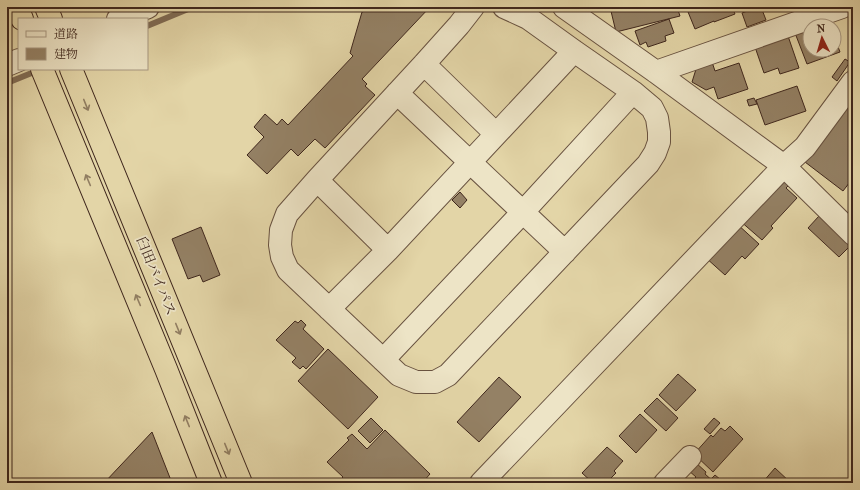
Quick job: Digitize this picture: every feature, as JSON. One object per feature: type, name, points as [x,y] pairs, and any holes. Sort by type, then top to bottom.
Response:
[{"type":"highway","points":[[17,7],[22,18]]},
{"type":"highway","points":[[46,7],[51,18]]},
{"type":"highway","name":"臼田バイパス","points":[[42,70],[212,483]]},
{"type":"highway","name":"臼田バイパス","points":[[71,70],[241,483]]},
{"type":"street","points":[[120,18],[148,7]]},
{"type":"street","points":[[473,7],[424,64],[287,214],[281,230],[280,245],[282,257],[288,270],[399,376],[416,382],[435,382],[448,376],[648,164],[655,153],[659,142],[657,118],[652,108],[633,92],[528,18],[504,7]]},
{"type":"street","points":[[564,7],[656,72],[784,166],[853,234]]},
{"type":"street","points":[[656,72],[842,7]]},
{"type":"street","points":[[329,309],[388,250],[574,51]]},
{"type":"street","points":[[7,65],[18,60]]},
{"type":"street","points":[[424,64],[496,134]]},
{"type":"street","points":[[481,483],[784,166],[805,147],[853,82]]},
{"type":"street","points":[[383,360],[523,212],[633,92]]},
{"type":"street","points":[[397,93],[565,252]]},
{"type":"street","points":[[317,180],[388,250]]},
{"type":"street","points":[[665,483],[690,457]]},
{"type":"building","points":[[378,7],[430,7],[362,79],[367,84],[365,86],[375,95],[325,148],[315,139],[298,156],[291,149],[267,174],[247,155],[264,137],[254,127],[265,114],[277,125],[282,119],[288,125],[353,56],[350,53],[362,12]]},
{"type":"building","points":[[610,7],[677,7],[680,16],[616,32]]},
{"type":"building","points":[[686,7],[732,7],[735,14],[695,29]]},
{"type":"building","points":[[737,7],[748,7],[738,10]]},
{"type":"building","points":[[761,7],[766,20],[747,27],[742,13]]},
{"type":"building","points":[[669,19],[674,33],[665,36],[666,41],[648,47],[646,42],[640,45],[635,31]]},
{"type":"building","points":[[802,30],[802,51],[795,33]]},
{"type":"building","points":[[788,36],[799,68],[780,74],[778,68],[764,73],[755,47]]},
{"type":"building","points":[[805,58],[824,58],[807,64]]},
{"type":"building","points":[[845,59],[850,62],[837,81],[832,77]]},
{"type":"building","points":[[712,62],[715,71],[739,63],[748,89],[718,99],[714,87],[706,90],[692,82],[697,66]]},
{"type":"building","points":[[797,86],[806,111],[765,125],[756,100]]},
{"type":"building","points":[[853,97],[853,178],[843,191],[805,162]]},
{"type":"building","points":[[754,98],[757,104],[749,106],[747,100]]},
{"type":"building","points":[[779,176],[789,185],[786,188],[797,198],[771,226],[773,228],[762,240],[739,220]]},
{"type":"building","points":[[460,192],[467,200],[460,208],[452,200]]},
{"type":"building","points":[[819,216],[850,246],[839,257],[808,228]]},
{"type":"building","points":[[736,223],[759,244],[745,259],[742,256],[725,275],[705,257]]},
{"type":"building","points":[[201,227],[220,275],[203,282],[200,275],[188,279],[172,239]]},
{"type":"building","points":[[301,320],[306,325],[303,329],[324,349],[306,369],[303,366],[300,369],[292,362],[296,358],[276,340],[295,321],[298,323]]},
{"type":"building","points":[[328,349],[378,397],[348,429],[298,381]]},
{"type":"building","points":[[678,374],[696,390],[676,411],[659,395]]},
{"type":"building","points":[[499,377],[521,397],[479,442],[457,422]]},
{"type":"building","points":[[657,398],[678,418],[666,431],[644,411]]},
{"type":"building","points":[[640,414],[657,430],[636,453],[619,436]]},
{"type":"building","points":[[371,418],[383,430],[370,443],[358,431]]},
{"type":"building","points":[[714,418],[720,423],[710,434],[704,429]]},
{"type":"building","points":[[730,426],[743,439],[713,472],[694,454],[711,435],[713,437],[721,428],[725,431]]},
{"type":"building","points":[[385,430],[430,474],[422,483],[337,483],[343,477],[327,462],[349,440],[347,438],[352,434],[367,449]]},
{"type":"building","points":[[152,432],[172,483],[104,483]]},
{"type":"building","points":[[607,447],[623,461],[614,471],[616,473],[606,483],[593,483],[582,473]]},
{"type":"building","points":[[695,462],[715,483],[690,483],[696,477],[688,470]]},
{"type":"building","points":[[775,468],[791,483],[762,483]]},
{"type":"building","points":[[715,475],[721,480],[718,483],[711,479]]},
{"type":"waterway","points":[[148,26],[193,7]]},
{"type":"waterway","points":[[7,83],[39,70]]}]
